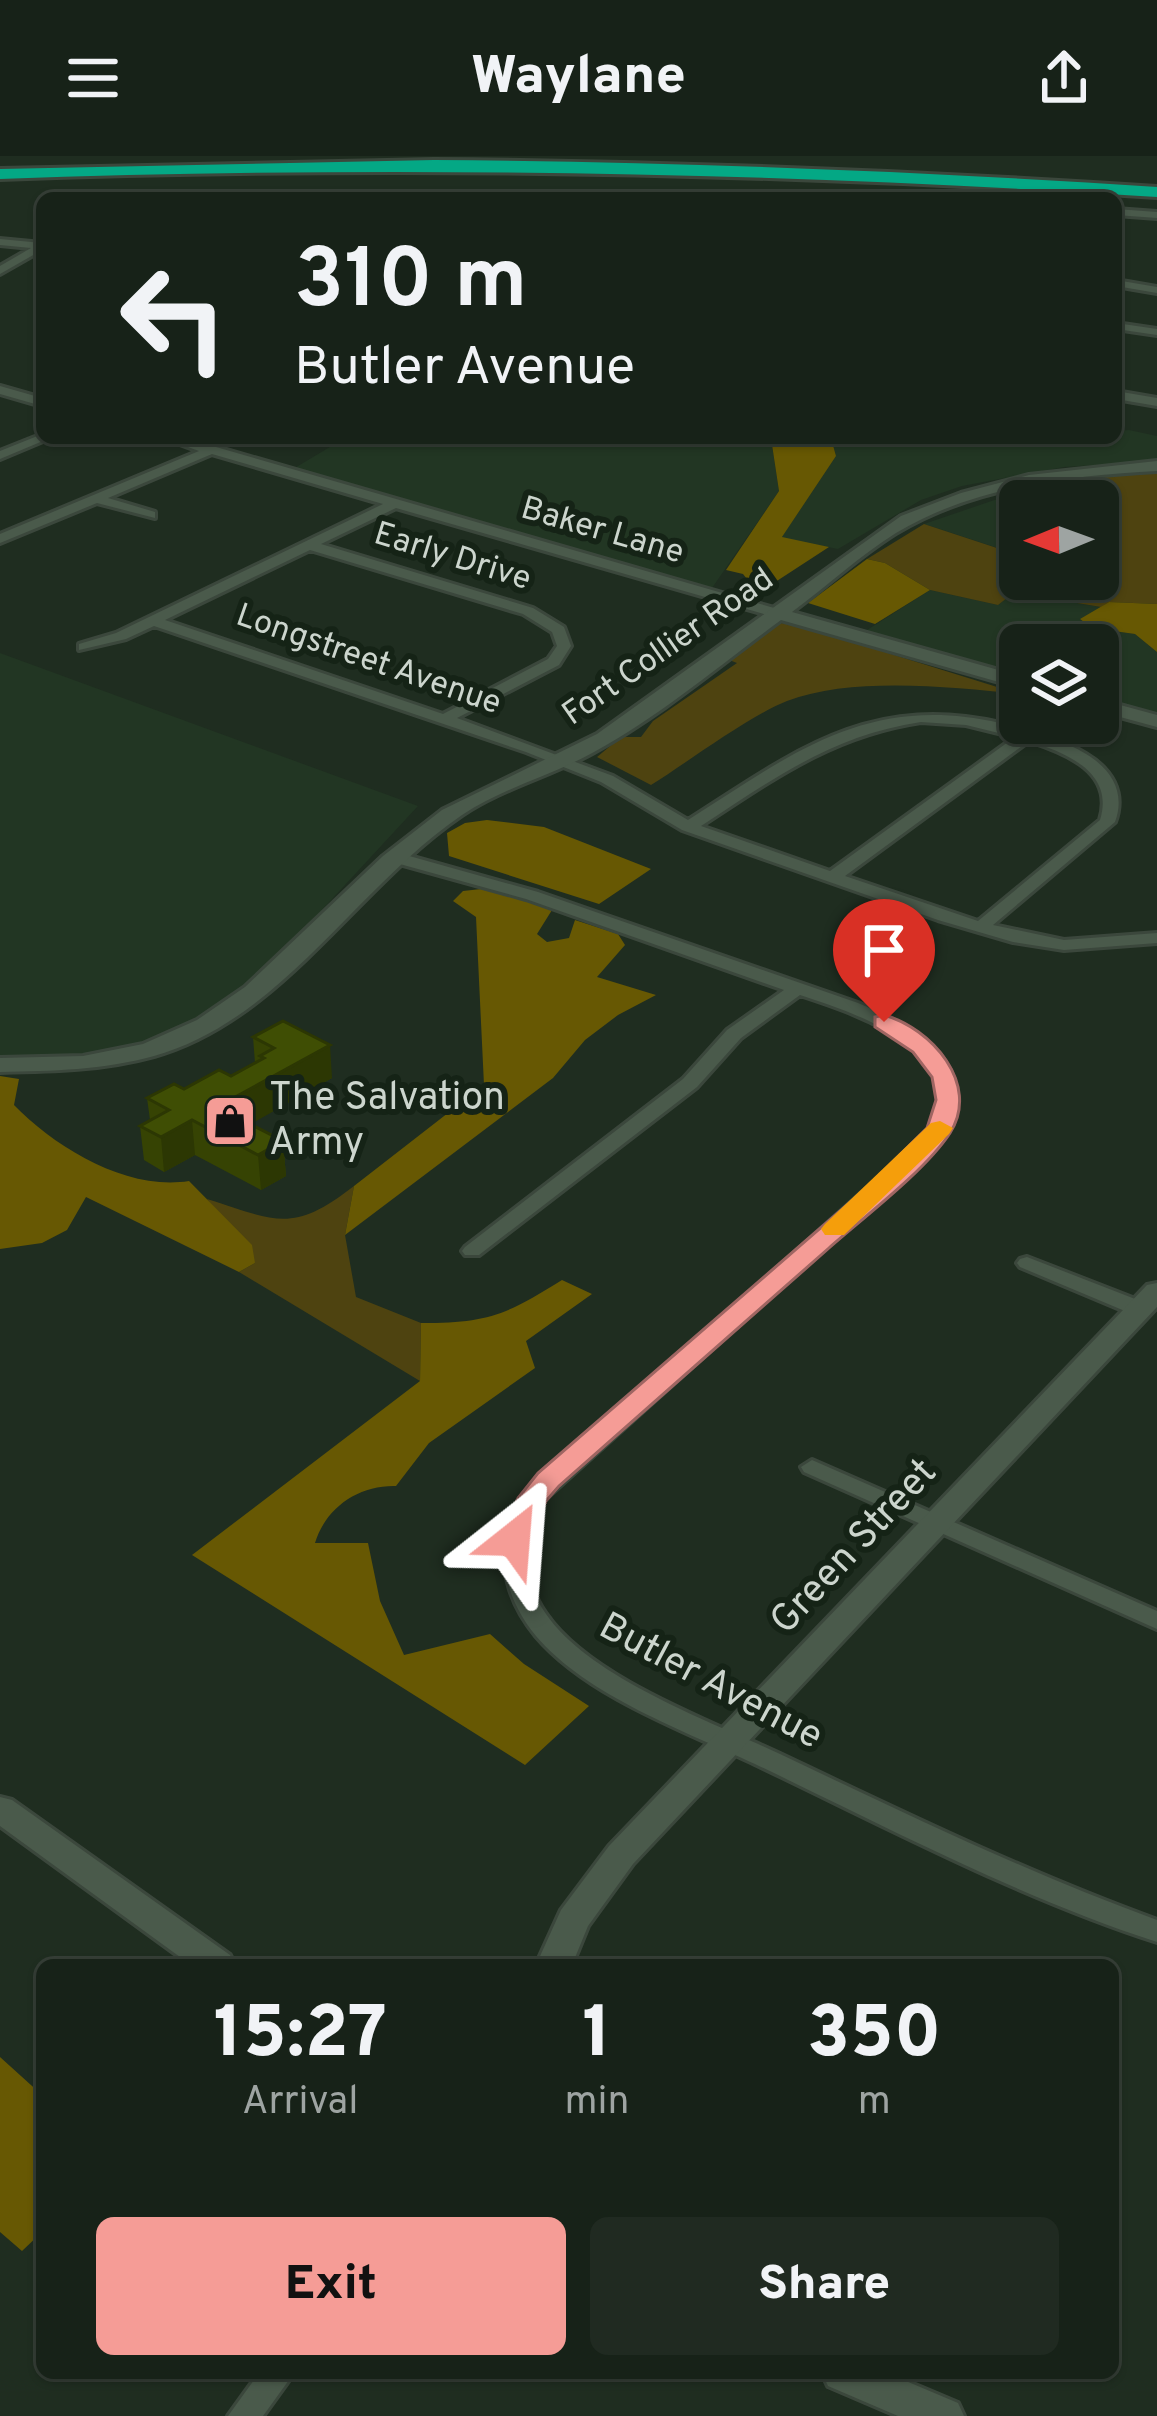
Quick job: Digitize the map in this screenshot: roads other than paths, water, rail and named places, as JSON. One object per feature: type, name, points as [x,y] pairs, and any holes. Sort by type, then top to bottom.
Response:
[{"type":"highway","points":[[639,156],[1092,182],[1157,192]]},
{"type":"highway","points":[[0,174],[523,164],[1157,181]]},
{"type":"street","points":[[1122,212],[1157,214]]},
{"type":"street","points":[[0,242],[36,245]]},
{"type":"street","points":[[0,271],[36,250]]},
{"type":"street","points":[[1122,284],[1157,290]]},
{"type":"street","points":[[1122,327],[1157,332]]},
{"type":"street","points":[[0,389],[36,400]]},
{"type":"street","points":[[1122,395],[1157,402]]},
{"type":"street","points":[[0,455],[36,441]]},
{"type":"street","name":"Baker Lane","points":[[190,444],[999,676]]},
{"type":"street","points":[[0,538],[212,450]]},
{"type":"street","name":"Fort Collier Road","points":[[0,1065],[92,1064],[149,1052],[198,1033],[269,980],[395,857],[466,803],[562,760],[614,730],[890,530],[951,501],[1051,476],[1157,466]]},
{"type":"street","points":[[97,500],[150,515]]},
{"type":"street","points":[[84,647],[154,621],[393,504]]},
{"type":"street","name":"Early Drive","points":[[309,545],[528,611],[559,630],[564,646],[554,662],[444,719]]},
{"type":"street","name":"Longstreet Avenue","points":[[154,621],[562,760],[607,779],[688,827],[981,928],[1064,945],[1157,938]]},
{"type":"street","points":[[1119,711],[1157,722]]},
{"type":"street","points":[[688,827],[828,740],[870,723],[949,718],[999,730]]},
{"type":"street","points":[[832,878],[1015,744]]},
{"type":"street","points":[[981,928],[1099,832],[1111,813],[1111,791],[1100,771],[1077,754],[1049,744]]},
{"type":"street","name":"Butler Avenue","points":[[395,857],[530,891],[884,1022],[936,1061],[949,1091],[939,1130],[871,1198],[533,1498],[514,1539],[518,1584],[530,1610],[564,1649],[731,1742],[1026,1880],[1157,1931]]},
{"type":"street","points":[[472,1251],[690,1083],[734,1034],[796,989]]},
{"type":"street","name":"Green Street","points":[[557,1959],[594,1886],[1149,1300],[1027,1263]]},
{"type":"street","points":[[812,1467],[1157,1622]]},
{"type":"street","points":[[0,1809],[209,1959]]},
{"type":"street","points":[[244,2416],[273,2379]]},
{"type":"street","points":[[856,2379],[943,2416]]},
{"type":"place","name":"The Salvation Army","points":[[230,1121]]}]
